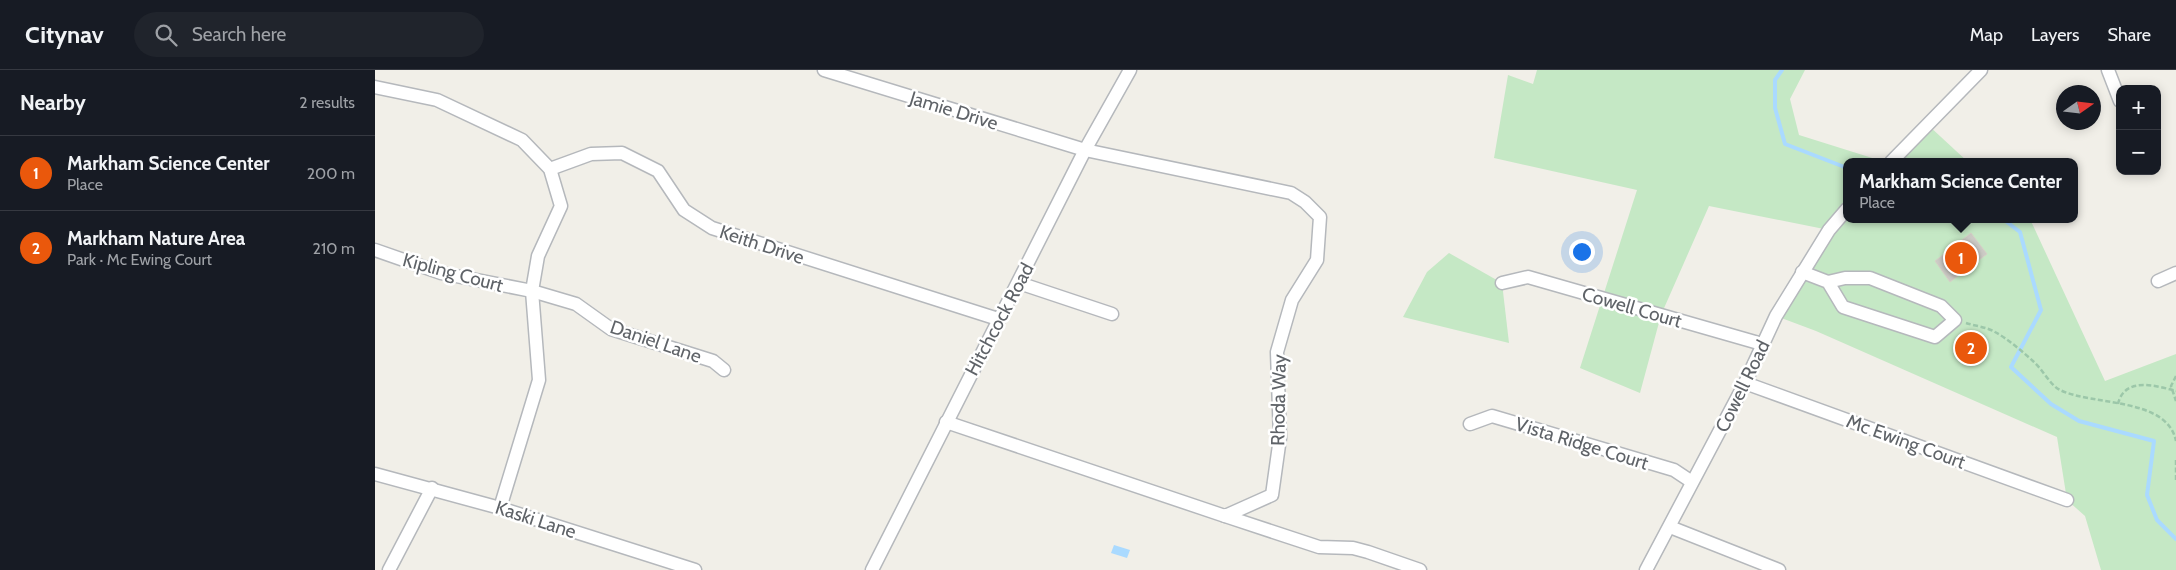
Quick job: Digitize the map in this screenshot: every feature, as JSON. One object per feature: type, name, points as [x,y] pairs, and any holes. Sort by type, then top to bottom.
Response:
[{"type":"street","name":"Jamie Drive","points":[[824,70],[1085,150]]},
{"type":"street","name":"Hitchcock Road","points":[[872,570],[1085,150],[1130,70]]},
{"type":"street","points":[[1895,158],[1981,70]]},
{"type":"street","points":[[2108,70],[2116,91]]},
{"type":"street","points":[[375,87],[437,100],[522,140],[550,169],[561,206],[538,256],[532,291],[539,380],[500,508]]},
{"type":"street","name":"Rhoda Way","points":[[1085,150],[1291,193],[1305,202],[1320,217],[1317,260],[1291,300],[1277,352],[1280,438],[1272,496],[1225,516]]},
{"type":"street","name":"Keith Drive","points":[[550,169],[591,154],[622,153],[658,171],[685,210],[712,228],[998,319]]},
{"type":"street","name":"Cowell Road","points":[[1646,570],[1802,272],[1829,230],[1843,214]]},
{"type":"street","name":"Kipling Court","points":[[375,250],[441,273],[532,291]]},
{"type":"street","points":[[1802,272],[1828,282],[1845,278],[1870,278],[1941,306],[1955,320],[1935,336],[1896,325],[1843,307],[1828,282]]},
{"type":"street","points":[[2158,281],[2176,273]]},
{"type":"street","name":"Cowell Court","points":[[1502,283],[1528,276],[1763,344]]},
{"type":"street","points":[[1019,282],[1112,314]]},
{"type":"street","name":"Daniel Lane","points":[[532,291],[576,304],[611,329],[713,361],[724,370]]},
{"type":"street","name":"Mc Ewing Court","points":[[1745,383],[2067,500]]},
{"type":"street","name":"Vista Ridge Court","points":[[1470,424],[1492,416],[1674,470],[1692,482]]},
{"type":"street","points":[[946,422],[1319,547],[1353,548],[1420,570]]},
{"type":"street","name":"Kaski Lane","points":[[375,474],[500,508],[689,569]]},
{"type":"street","points":[[389,570],[432,488]]},
{"type":"street","points":[[1670,527],[1779,570]]},
{"type":"path","points":[[1955,320],[1994,331],[2035,362],[2059,389],[2089,399],[2154,413],[2165,420],[2172,429],[2176,441]]},
{"type":"path","points":[[2176,376],[2171,386],[2176,401]]},
{"type":"path","points":[[2117,404],[2120,396],[2126,389],[2139,384],[2176,391]]},
{"type":"path","points":[[2176,460],[2176,482]]},
{"type":"green space","points":[[1537,70],[1805,70],[1790,99],[1799,135],[1872,158],[1843,158],[1843,223],[2032,223],[2105,381],[2176,354],[2176,570],[2101,570],[2085,516],[2067,500],[2057,437],[1816,331],[1776,316],[1829,230],[1709,206],[1661,315],[1640,393],[1580,368],[1637,190],[1494,158],[1508,75],[1533,84]]},
{"type":"green space","points":[[1928,125],[1964,158],[1895,158]]},
{"type":"green space","points":[[1449,253],[1502,283],[1509,343],[1403,317],[1427,272]]},
{"type":"water","points":[[1114,545],[1130,550],[1127,558],[1111,553]]},
{"type":"building","points":[[1971,233],[1987,254],[1950,282],[1935,261]]},
{"type":"waterway","points":[[1782,70],[1775,80],[1775,108],[1785,144],[1843,166]]},
{"type":"waterway","points":[[2008,223],[2020,232],[2041,310],[2011,367],[2051,404],[2079,421],[2154,441],[2147,495],[2157,520],[2176,539]]},
{"type":"place","name":"Markham Science Center","points":[[1961,258]]},
{"type":"place","name":"Markham Nature Area","points":[[1971,348]]}]
